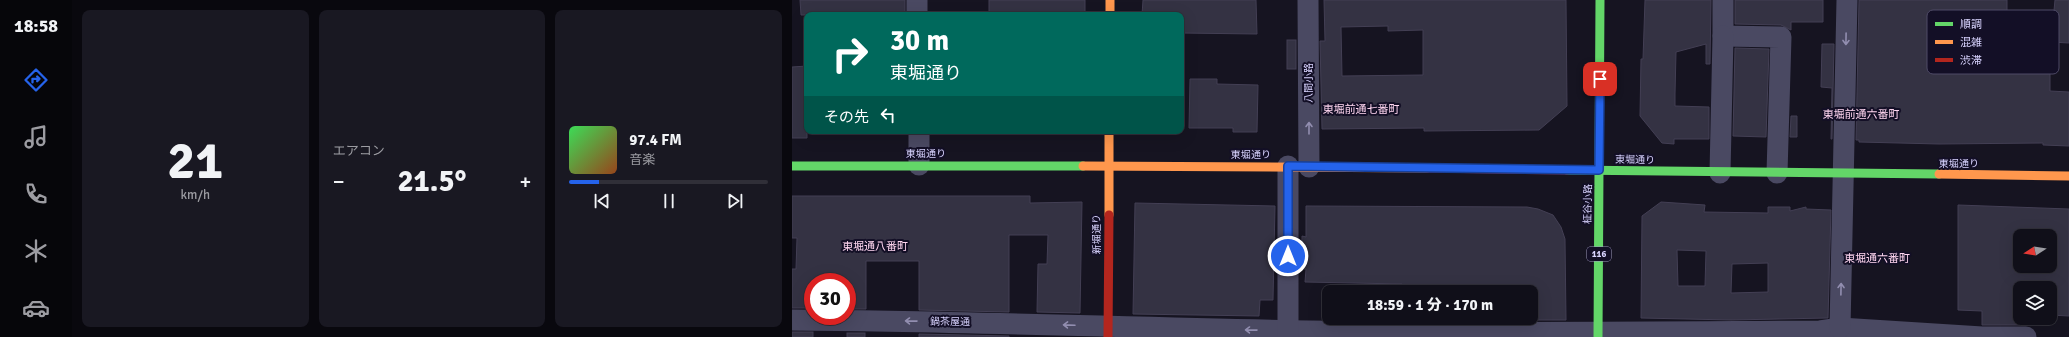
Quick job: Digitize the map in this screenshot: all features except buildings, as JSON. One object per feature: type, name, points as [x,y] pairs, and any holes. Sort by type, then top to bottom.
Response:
[{"type":"main road","points":[[1110,0],[1110,12]]},
{"type":"main road","name":"柾谷小路","points":[[1598,335],[1600,0]]},
{"type":"main road","name":"新堀通り","points":[[1108,332],[1109,134]]},
{"type":"main road","name":"東堀通り","points":[[792,166],[1288,166],[1720,173],[2069,176]]},
{"type":"street","points":[[917,0],[917,12]]},
{"type":"street","name":"八間小路","points":[[1308,0],[1309,167]]},
{"type":"street","points":[[1720,173],[1723,0]]},
{"type":"street","points":[[1827,332],[1844,174],[1847,0]]},
{"type":"street","points":[[1723,36],[1781,37],[1777,173]]},
{"type":"street","points":[[919,134],[919,165]]},
{"type":"street","points":[[1288,166],[1288,334]]},
{"type":"street","name":"鍋茶屋通","points":[[792,320],[878,329],[1288,334],[1598,335],[1827,332],[2026,337]]},
{"type":"traffic: fast","points":[[1598,337],[1600,0]]},
{"type":"traffic: fast","points":[[792,166],[1083,166]]},
{"type":"traffic: fast","points":[[1567,170],[1939,174]]},
{"type":"traffic: slow","points":[[1110,0],[1110,12]]},
{"type":"traffic: slow","points":[[1109,134],[1109,215]]},
{"type":"traffic: slow","points":[[1083,166],[1427,168]]},
{"type":"traffic: slow","points":[[1939,174],[2069,176]]},
{"type":"traffic: jam","points":[[1427,168],[1567,170]]},
{"type":"traffic: jam","points":[[1108,337],[1109,215]]},
{"type":"district","name":"東堀前通七番町","points":[[1361,109]]},
{"type":"district","name":"東堀前通六番町","points":[[1861,114]]},
{"type":"district","name":"東堀通八番町","points":[[875,246]]},
{"type":"district","name":"東堀通六番町","points":[[1877,258]]},
{"type":"route","points":[[1288,256],[1288,166],[1599,170],[1600,79]]}]
